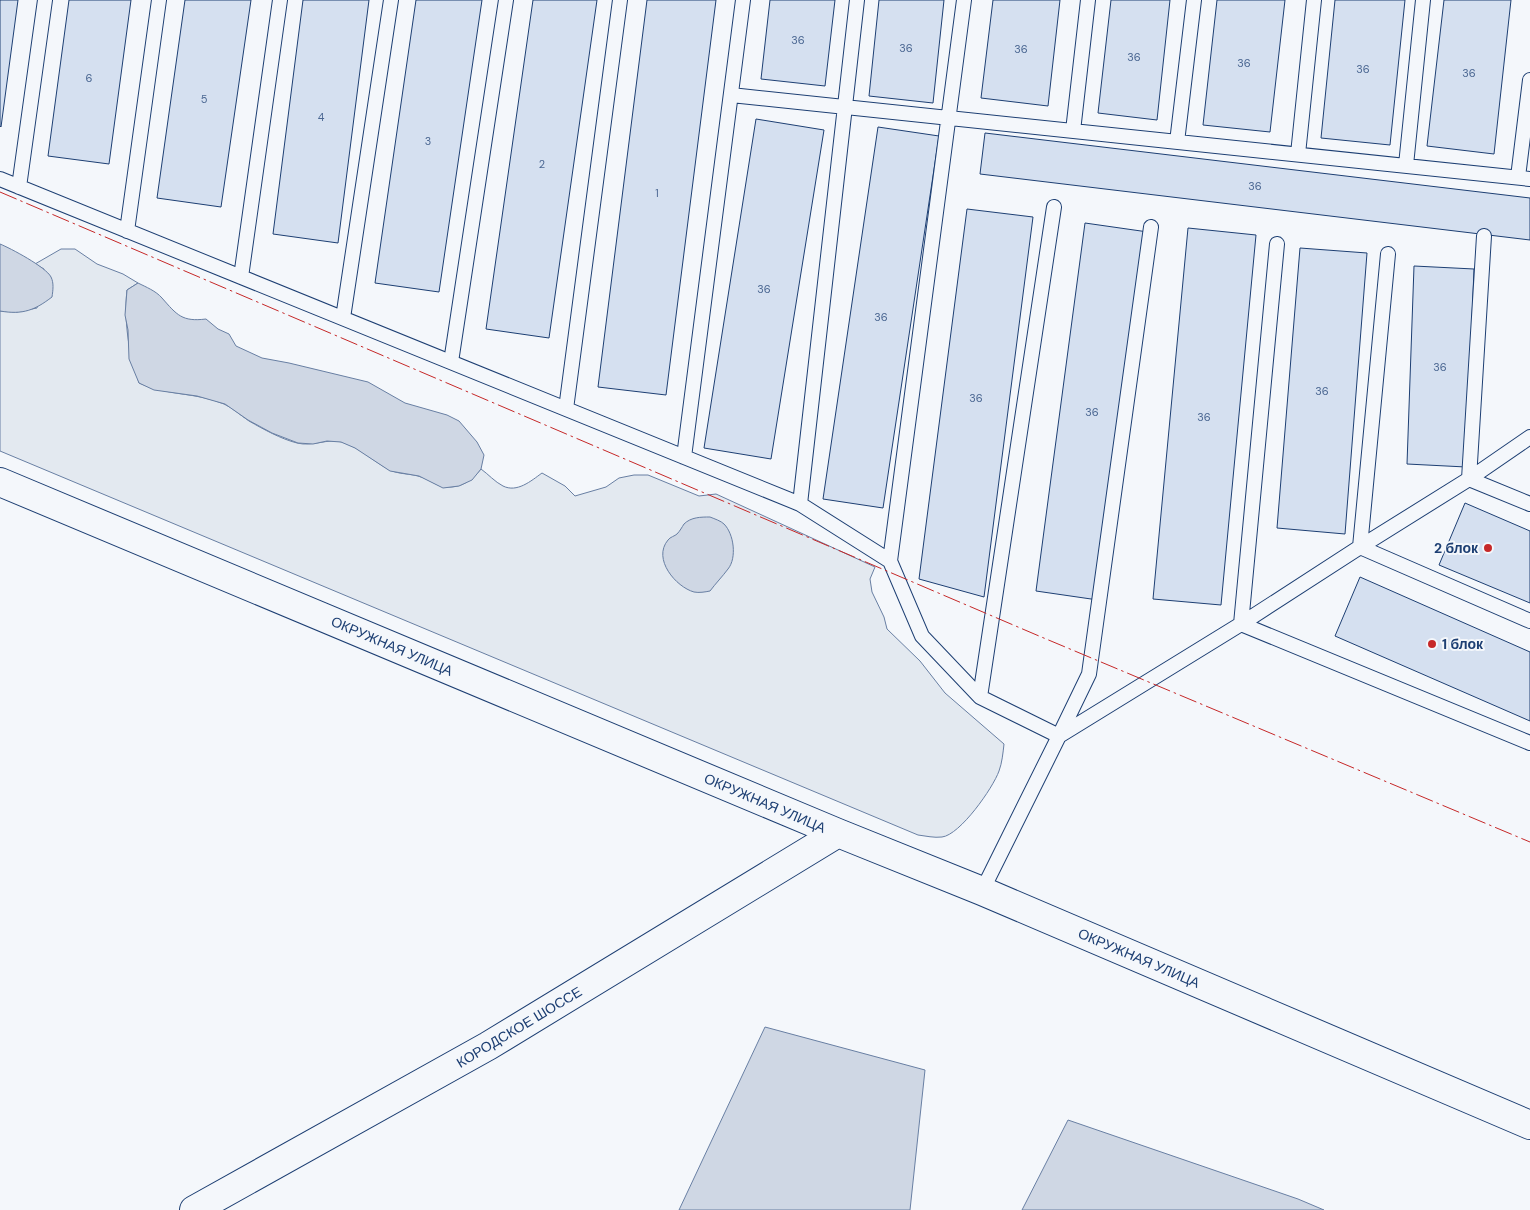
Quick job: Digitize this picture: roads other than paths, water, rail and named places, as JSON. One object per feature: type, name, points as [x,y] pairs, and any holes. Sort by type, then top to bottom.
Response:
[{"type":"main road","name":"ОКРУЖНАЯ УЛИЦА","points":[[0,482],[838,833],[982,891],[1530,1125]]},
{"type":"main road","name":"КОРОДСКОЕ ШОССЕ","points":[[194,1210],[488,1046],[838,833]]},
{"type":"lane","points":[[19,187],[46,0]]},
{"type":"lane","points":[[127,231],[159,0]]},
{"type":"lane","points":[[241,277],[280,0]]},
{"type":"lane","points":[[343,318],[391,0]]},
{"type":"lane","points":[[450,362],[506,0]]},
{"type":"lane","points":[[566,409],[620,0]]},
{"type":"lane","points":[[684,456],[743,0]]},
{"type":"lane","points":[[800,504],[856,0]]},
{"type":"lane","points":[[964,0],[950,118],[890,561],[922,636],[980,698],[1059,736]]},
{"type":"lane","points":[[1073,130],[1088,0]]},
{"type":"lane","points":[[1177,142],[1194,0]]},
{"type":"lane","points":[[1298,154],[1314,0]]},
{"type":"lane","points":[[1406,165],[1423,0]]},
{"type":"lane","points":[[731,95],[1524,178],[1530,80]]},
{"type":"lane","points":[[0,179],[800,504],[890,561]]},
{"type":"lane","points":[[980,698],[1054,207]]},
{"type":"lane","points":[[982,891],[1089,674],[1151,227]]},
{"type":"lane","points":[[1469,480],[1484,236]]},
{"type":"lane","points":[[1241,624],[1277,244]]},
{"type":"lane","points":[[1360,547],[1388,254]]},
{"type":"lane","points":[[1059,736],[1469,480],[1530,437]]},
{"type":"lane","points":[[1469,480],[1530,504]]},
{"type":"lane","points":[[1360,547],[1530,620]]},
{"type":"lane","points":[[1241,624],[1530,743]]},
{"type":"place","name":"2 блок","points":[[1488,548]]},
{"type":"place","name":"1 блок","points":[[1432,644]]}]
